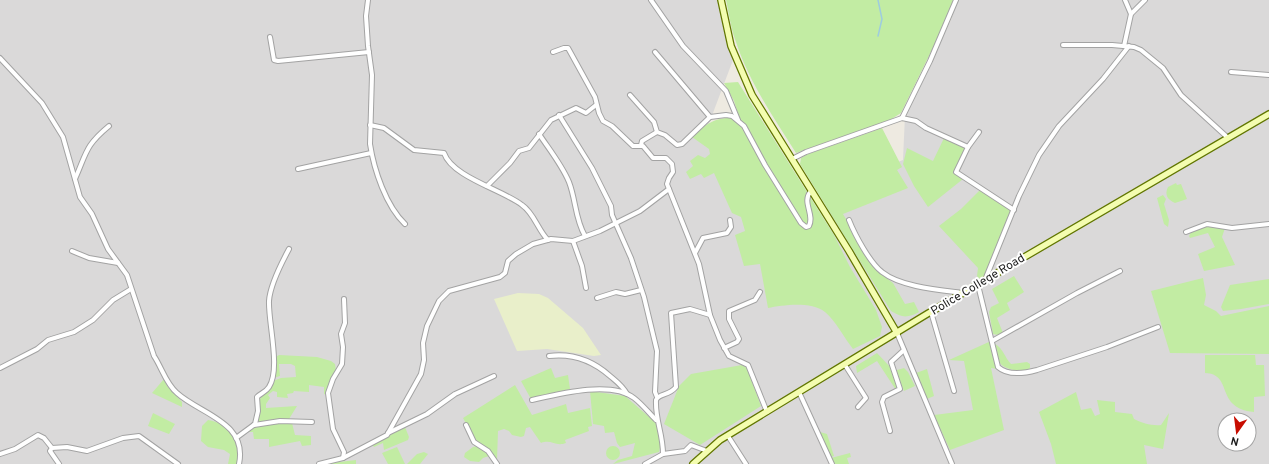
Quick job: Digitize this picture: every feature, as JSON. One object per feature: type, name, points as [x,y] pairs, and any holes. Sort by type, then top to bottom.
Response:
[{"type":"street","points":[[368,0],[366,16],[372,75],[370,125],[371,153],[383,189],[398,217],[405,224]]},
{"type":"street","points":[[651,0],[683,46],[726,91],[738,120],[749,135],[772,177],[801,224],[806,227],[811,223],[807,200],[811,191]]},
{"type":"street","points":[[721,0],[731,46],[752,96],[792,159],[897,333],[952,464]]},
{"type":"street","points":[[902,118],[930,62],[956,0]]},
{"type":"street","points":[[984,281],[995,252],[1039,155],[1059,126],[1103,79],[1126,46],[1131,14],[1125,0]]},
{"type":"street","points":[[1131,14],[1145,0]]},
{"type":"street","points":[[270,37],[272,56],[278,61],[369,52]]},
{"type":"street","points":[[1062,45],[1126,46],[1142,50],[1155,60],[1170,77],[1181,95],[1227,137]]},
{"type":"street","points":[[553,52],[568,48],[595,97],[596,105],[603,121],[612,126],[632,146],[641,146],[653,158],[666,158],[672,164],[673,172],[667,184],[695,254],[704,284],[710,315],[724,348],[732,358],[748,365],[767,412]]},
{"type":"street","points":[[655,52],[710,117]]},
{"type":"street","points":[[0,58],[20,80],[29,87],[54,120],[69,154],[80,197],[118,264],[127,275],[154,356],[175,392],[222,422],[236,438],[240,448],[239,464]]},
{"type":"street","points":[[1231,72],[1269,75]]},
{"type":"street","points":[[630,95],[654,122],[657,132],[677,145],[682,144],[710,117],[726,115],[738,120]]},
{"type":"street","points":[[487,186],[510,163],[519,151],[529,148],[551,120],[576,108],[586,113],[596,105]]},
{"type":"street","points":[[559,115],[592,168],[610,206],[642,290],[657,351],[655,392],[657,397],[657,420]]},
{"type":"street","name":"Police College Road","points":[[693,464],[706,451],[728,436],[799,392],[1227,137],[1268,115]]},
{"type":"street","points":[[792,159],[806,152],[902,118],[916,121],[926,128],[968,147]]},
{"type":"street","points":[[370,125],[384,128],[414,150],[444,153],[457,169],[487,186],[507,194],[524,206],[540,232],[548,240]]},
{"type":"street","points":[[75,179],[89,145],[109,126]]},
{"type":"street","points":[[641,146],[642,141],[657,132]]},
{"type":"street","points":[[979,132],[968,147],[956,172],[1014,210]]},
{"type":"street","points":[[539,134],[565,173],[579,224],[585,236]]},
{"type":"street","points":[[298,169],[371,153]]},
{"type":"street","points":[[388,434],[421,374],[424,360],[423,343],[427,326],[439,301],[449,291],[500,277],[505,273],[508,261],[516,254],[534,244],[548,240],[573,241],[616,224],[645,207],[669,189]]},
{"type":"street","points":[[695,254],[703,238],[727,233],[731,227],[730,220]]},
{"type":"street","points":[[849,220],[852,229],[881,272],[897,281],[963,294]]},
{"type":"street","points":[[1186,232],[1207,224],[1232,228],[1269,224]]},
{"type":"street","points":[[573,241],[582,266],[586,288]]},
{"type":"street","points":[[254,424],[258,411],[258,397],[270,386],[273,378],[274,348],[269,301],[283,262],[290,249]]},
{"type":"street","points":[[72,251],[89,258],[118,264]]},
{"type":"street","points":[[992,341],[1077,293],[1120,271]]},
{"type":"street","points":[[978,285],[998,367],[1001,369],[1027,373],[1107,347],[1158,327]]},
{"type":"street","points":[[0,368],[37,349],[53,338],[74,332],[94,320],[113,300],[132,289]]},
{"type":"street","points":[[596,298],[616,292],[625,294],[642,290]]},
{"type":"street","points":[[724,348],[737,342],[739,339],[729,319],[729,310],[755,300],[760,292]]},
{"type":"street","points":[[342,458],[344,452],[333,429],[328,393],[333,379],[342,364],[344,347],[341,334],[345,322],[344,299]]},
{"type":"street","points":[[657,397],[672,392],[676,387],[670,325],[671,313],[690,309],[710,315]]},
{"type":"street","points":[[932,312],[954,391]]},
{"type":"street","points":[[890,431],[882,402],[884,397],[900,389],[892,362],[904,350]]},
{"type":"street","points":[[549,356],[560,355],[584,359],[599,366],[622,385],[627,394]]},
{"type":"street","points":[[845,365],[866,398],[858,407]]},
{"type":"street","points":[[319,464],[342,458],[427,414],[455,394],[494,376]]},
{"type":"street","points":[[532,400],[575,390],[599,390],[627,394],[634,398],[657,420],[661,428],[663,439],[663,454]]},
{"type":"street","points":[[799,392],[832,464]]},
{"type":"street","points":[[236,438],[254,424],[280,421],[312,422]]},
{"type":"street","points":[[466,425],[474,442],[488,451],[497,464]]},
{"type":"street","points":[[0,454],[15,449],[38,435],[44,438],[52,448],[50,451],[59,464]]},
{"type":"street","points":[[52,448],[67,447],[87,450],[123,438],[139,436],[178,464]]},
{"type":"street","points":[[728,436],[746,464]]},
{"type":"street","points":[[644,464],[663,454],[685,451],[691,445],[706,451]]},
{"type":"shaded area","points":[[0,0],[718,0],[733,60],[705,134],[838,270],[824,190],[903,160],[905,115],[951,20],[957,0],[1269,0],[1269,464],[0,464]]},
{"type":"green space","points":[[726,0],[953,0],[948,17],[901,113],[890,120],[796,153],[771,113],[741,57],[731,27]]},
{"type":"green space","points":[[738,82],[834,235],[850,267],[876,310],[882,327],[880,336],[853,349],[832,320],[825,312],[819,309],[805,305],[768,308],[760,264],[744,266],[735,235],[745,231],[741,217],[732,213],[714,173],[704,178],[701,174],[690,179],[686,172],[693,166],[690,161],[698,155],[705,158],[710,154],[709,149],[692,137],[709,123],[724,118],[739,117],[734,101],[724,83]]},
{"type":"green space","points":[[882,128],[902,167],[897,170],[908,188],[843,214],[876,270],[893,283],[905,304],[914,302],[919,312],[908,316],[898,315],[891,311],[800,164],[801,158],[808,154]]},
{"type":"green space","points":[[944,138],[965,148],[953,173],[963,179],[928,207],[914,186],[903,164],[907,148],[933,161]]},
{"type":"green space","points":[[1176,183],[1177,185],[1181,184],[1187,199],[1175,203],[1169,199],[1166,192],[1168,187]]},
{"type":"green space","points":[[980,190],[1012,211],[983,278],[980,280],[977,276],[978,268],[939,226],[961,209]]},
{"type":"green space","points":[[1163,195],[1166,199],[1164,204],[1169,220],[1168,227],[1164,224],[1157,198]]},
{"type":"green space","points":[[1208,225],[1225,228],[1222,237],[1235,265],[1204,271],[1198,254],[1215,247],[1208,233],[1190,238],[1189,236],[1191,232]]},
{"type":"green space","points":[[1014,276],[1024,292],[1007,303],[1010,310],[997,318],[1003,333],[998,335],[993,334],[989,312],[991,307],[999,303],[992,289]]},
{"type":"green space","points":[[1203,278],[1206,295],[1204,305],[1216,311],[1221,316],[1269,306],[1269,354],[1170,353],[1151,291]]},
{"type":"green space","points":[[1269,279],[1269,304],[1223,311],[1221,307],[1230,285]]},
{"type":"green space","points":[[518,293],[539,294],[548,298],[583,328],[601,355],[594,356],[547,349],[517,351],[494,299]]},
{"type":"green space","points":[[991,341],[998,369],[991,368],[1004,430],[950,450],[934,415],[973,410],[964,361],[949,360]]},
{"type":"green space","points":[[995,344],[1000,348],[1011,364],[1027,362],[1030,364],[1030,368],[1027,370],[1019,370],[1010,369],[1002,365],[996,354]]},
{"type":"green space","points":[[877,353],[892,369],[898,386],[896,390],[877,361],[857,373],[856,366]]},
{"type":"green space","points":[[279,355],[317,357],[331,361],[335,364],[336,371],[327,395],[324,394],[324,387],[309,385],[309,392],[294,391],[293,393],[287,394],[288,398],[277,397],[277,392],[273,391],[268,395],[270,398],[266,404],[266,408],[297,406],[289,419],[268,420],[258,423],[260,399],[273,381],[281,378],[296,377],[295,366],[291,364],[279,364],[280,376],[273,378],[274,358]]},
{"type":"green space","points":[[1205,355],[1255,355],[1256,365],[1264,365],[1265,396],[1254,397],[1254,412],[1242,409],[1234,404],[1229,398],[1219,379],[1214,375],[1205,373]]},
{"type":"green space","points":[[742,365],[747,368],[761,406],[700,445],[664,424],[679,386],[691,374]]},
{"type":"green space","points":[[551,368],[555,378],[568,375],[570,389],[531,399],[521,381]]},
{"type":"green space","points":[[904,368],[908,372],[915,386],[904,391],[896,372],[897,370]]},
{"type":"green space","points":[[927,369],[934,396],[927,399],[916,373]]},
{"type":"green space","points":[[164,379],[167,386],[182,402],[182,407],[152,393]]},
{"type":"green space","points":[[515,385],[532,415],[566,404],[568,413],[590,408],[592,426],[588,427],[589,431],[565,440],[566,443],[562,444],[548,442],[541,443],[530,427],[526,428],[524,436],[521,437],[512,435],[509,431],[504,429],[498,431],[497,460],[486,448],[476,442],[463,418]]},
{"type":"green space","points":[[590,391],[625,396],[656,423],[661,443],[659,452],[613,464],[618,460],[632,456],[635,443],[620,447],[617,443],[614,432],[605,433],[604,426],[593,424]]},
{"type":"green space","points":[[1076,392],[1081,410],[1091,408],[1095,416],[1100,414],[1097,400],[1115,402],[1115,412],[1132,414],[1134,419],[1151,425],[1161,425],[1169,413],[1163,449],[1144,445],[1147,464],[1056,464],[1051,444],[1039,412]]},
{"type":"green space","points":[[153,413],[175,424],[169,434],[148,426]]},
{"type":"green space","points":[[208,420],[222,425],[232,435],[237,449],[237,464],[228,464],[230,454],[224,450],[208,447],[201,441],[202,426]]},
{"type":"green space","points":[[273,423],[292,423],[295,435],[311,436],[311,445],[302,446],[300,441],[269,447],[269,439],[254,439],[253,432],[248,432],[255,427]]},
{"type":"green space","points":[[405,427],[409,437],[408,440],[384,450],[383,443],[374,447],[372,444]]},
{"type":"green space","points":[[820,432],[827,434],[834,456],[831,457],[829,454]]},
{"type":"green space","points":[[477,446],[489,456],[483,458],[479,462],[470,461],[464,457],[465,453]]},
{"type":"green space","points":[[613,446],[618,448],[620,453],[618,458],[613,460],[608,458],[606,453],[608,448]]},
{"type":"green space","points":[[397,447],[405,464],[388,464],[382,453]]},
{"type":"green space","points":[[424,452],[428,454],[420,464],[407,464],[417,454]]},
{"type":"green space","points":[[850,453],[851,457],[847,458],[849,464],[835,464],[831,458]]},
{"type":"green space","points":[[356,460],[356,464],[323,464]]},
{"type":"waterway","points":[[878,0],[882,19],[878,36]]}]
